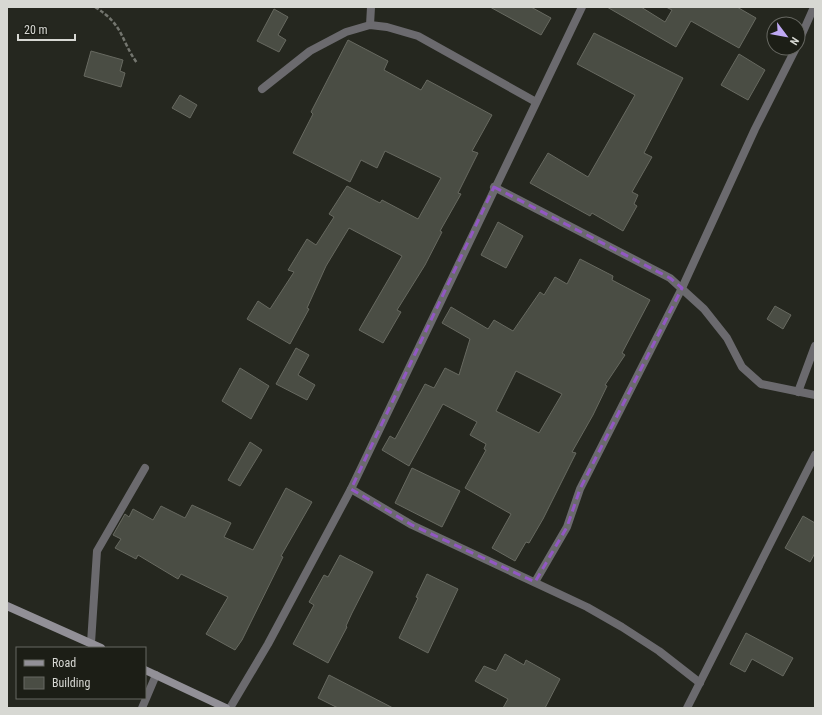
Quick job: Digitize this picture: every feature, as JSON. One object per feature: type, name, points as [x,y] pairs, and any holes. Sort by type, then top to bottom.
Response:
[{"type":"street","points":[[370,25],[371,7]]},
{"type":"street","points":[[230,708],[268,644],[351,489],[395,400],[494,187],[582,7]]},
{"type":"street","points":[[806,25],[814,7]]},
{"type":"street","points":[[262,89],[310,51],[346,32],[370,25],[387,27],[418,36],[536,102]]},
{"type":"street","points":[[535,582],[567,527],[580,489],[682,288],[755,129],[792,56]]},
{"type":"street","points":[[494,187],[670,278],[704,309],[726,338],[742,367],[762,384],[815,395]]},
{"type":"street","points":[[798,392],[815,346]]},
{"type":"street","points":[[687,708],[815,455]]},
{"type":"street","points":[[91,643],[98,551],[144,468]]},
{"type":"street","points":[[351,489],[412,525],[535,582],[622,627],[658,651],[700,683]]},
{"type":"street","points":[[7,606],[99,647]]},
{"type":"street","points":[[146,670],[226,708]]},
{"type":"street","points":[[146,699],[156,675]]},
{"type":"path","points":[[95,7],[110,17],[117,25],[137,64]]},
{"type":"highlighted area","points":[[494,187],[670,278],[682,288],[580,489],[567,527],[535,582],[412,525],[351,489]]},
{"type":"building","points":[[490,7],[531,7],[551,18],[541,35]]},
{"type":"building","points":[[607,7],[641,7],[665,22],[672,10],[666,7],[737,7],[756,18],[739,48],[691,21],[676,47]]},
{"type":"building","points":[[274,9],[288,17],[278,35],[286,40],[279,52],[257,41]]},
{"type":"building","points":[[594,33],[683,78],[644,153],[652,157],[632,192],[638,195],[634,204],[637,206],[623,231],[592,213],[590,216],[530,183],[548,153],[588,177],[635,95],[577,64]]},
{"type":"building","points":[[348,40],[388,61],[384,70],[421,90],[427,80],[492,115],[472,151],[478,153],[458,193],[461,194],[440,231],[442,232],[425,265],[397,310],[401,312],[383,343],[359,330],[402,256],[349,228],[326,266],[307,308],[309,309],[290,344],[247,319],[258,301],[270,309],[294,272],[288,270],[307,239],[316,245],[334,217],[329,214],[347,186],[380,203],[382,200],[418,219],[441,178],[385,151],[377,168],[361,160],[350,182],[293,153],[313,114],[311,112]]},
{"type":"building","points":[[91,51],[123,60],[120,71],[125,73],[121,87],[84,76]]},
{"type":"building","points":[[739,54],[765,70],[748,100],[721,85]]},
{"type":"building","points":[[180,95],[197,105],[190,118],[172,108]]},
{"type":"building","points":[[498,222],[523,236],[506,268],[481,255]]},
{"type":"building","points":[[580,259],[613,276],[612,280],[650,300],[622,353],[625,355],[605,385],[607,386],[593,415],[572,452],[576,453],[543,519],[529,543],[526,542],[515,561],[492,548],[511,514],[465,488],[486,450],[484,449],[486,444],[470,435],[477,422],[443,404],[409,466],[382,450],[390,436],[395,439],[425,384],[434,388],[445,368],[459,375],[470,339],[442,323],[451,307],[488,329],[494,320],[513,331],[540,292],[544,295],[555,277],[567,284]],"holes":[[[516,371],[562,394],[539,433],[496,411]]]},
{"type":"building","points":[[775,306],[791,315],[783,329],[767,319]]},
{"type":"building","points":[[296,348],[309,355],[298,375],[315,385],[307,400],[276,384]]},
{"type":"building","points":[[240,368],[269,386],[251,419],[222,401]]},
{"type":"building","points":[[250,442],[262,450],[240,486],[228,480]]},
{"type":"building","points":[[412,468],[460,491],[442,527],[395,503]]},
{"type":"building","points":[[286,488],[312,502],[281,556],[283,557],[242,640],[235,650],[206,634],[228,597],[181,574],[178,579],[138,555],[136,559],[115,548],[121,539],[113,535],[125,514],[129,517],[133,509],[153,520],[161,506],[185,518],[192,505],[231,523],[224,537],[253,550]]},
{"type":"building","points":[[803,516],[815,523],[815,553],[810,562],[785,548]]},
{"type":"building","points":[[340,555],[373,572],[328,663],[293,644],[314,605],[309,602],[324,575],[328,577]]},
{"type":"building","points":[[427,574],[458,589],[428,653],[399,638],[418,598],[416,597]]},
{"type":"building","points":[[746,633],[793,658],[783,676],[752,659],[745,672],[730,664]]},
{"type":"building","points":[[505,654],[524,665],[526,660],[560,679],[545,708],[503,708],[508,699],[475,681],[484,666],[496,671]]},
{"type":"building","points":[[329,675],[393,708],[338,708],[318,698]]}]
